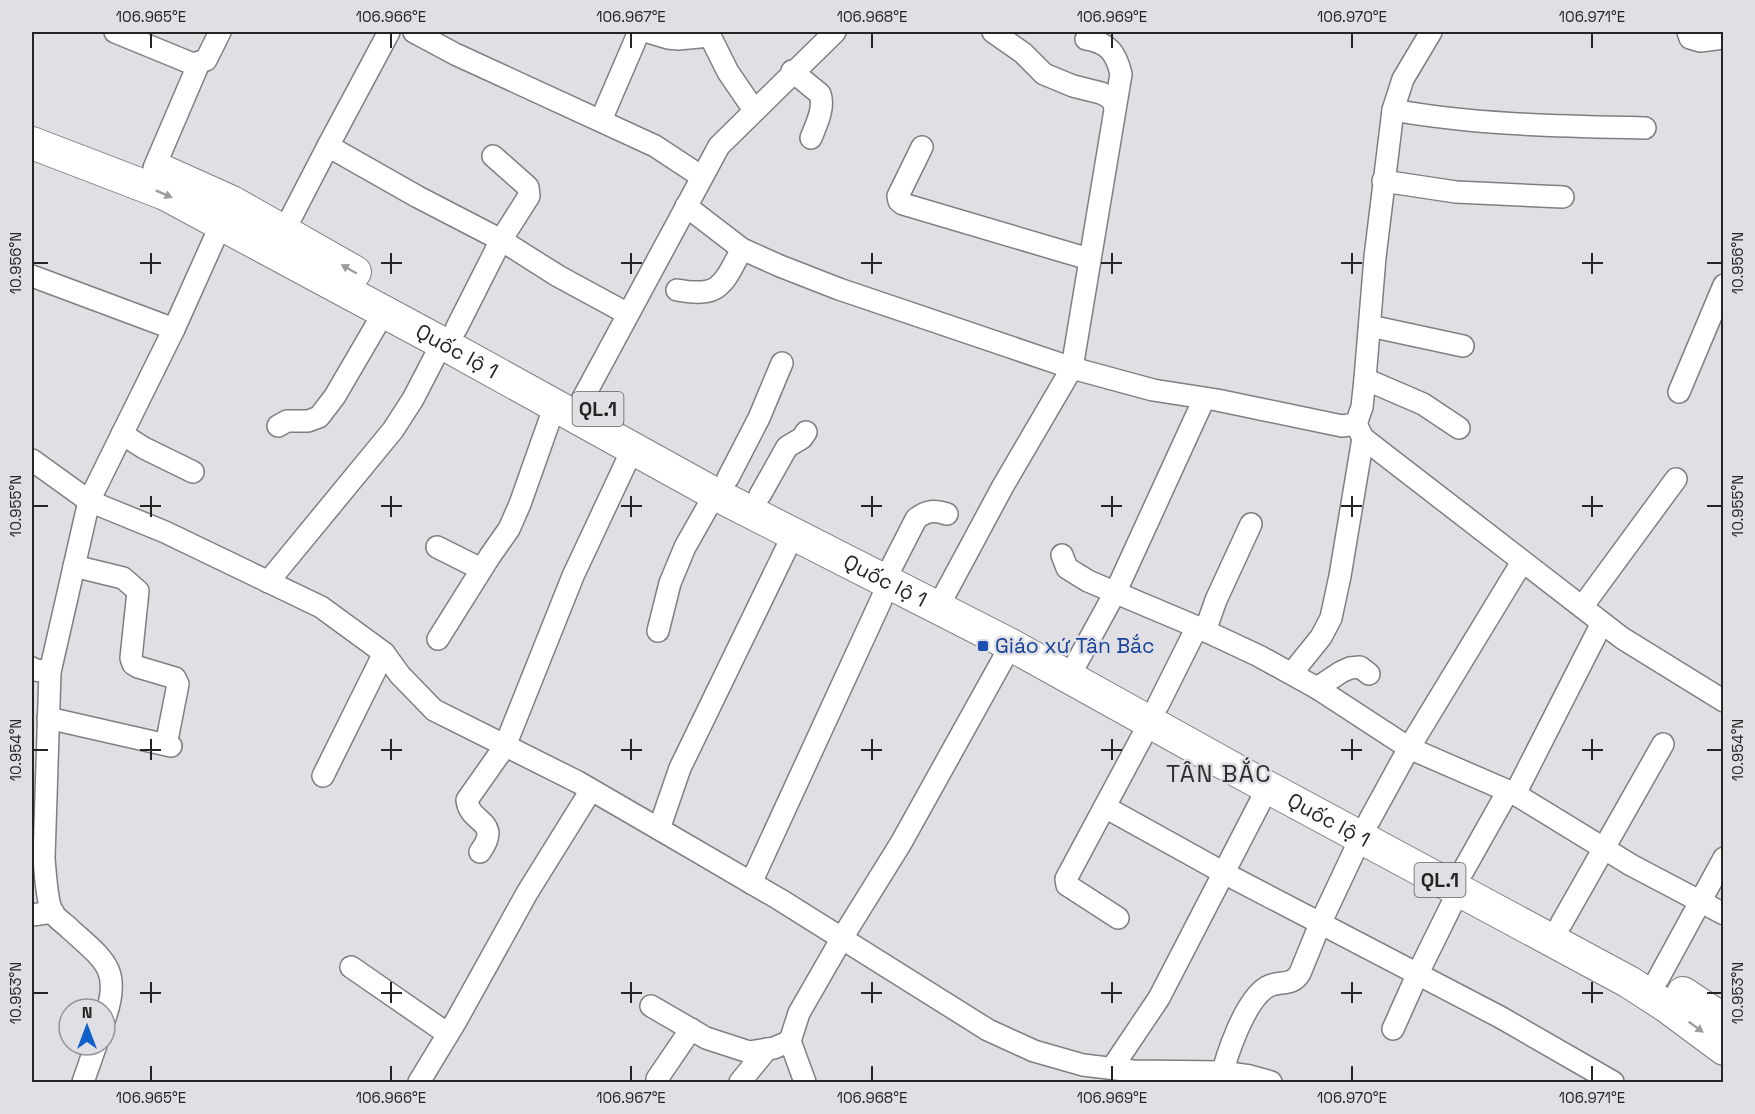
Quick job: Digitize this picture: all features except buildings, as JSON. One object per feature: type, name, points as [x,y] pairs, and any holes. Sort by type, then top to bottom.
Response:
[{"type":"highway","name":"Quốc lộ 1","points":[[32,127],[154,168],[384,312],[449,336]]},
{"type":"highway","name":"Quốc lộ 1","points":[[32,143],[165,194],[284,231],[449,336],[722,486],[793,535],[891,575],[945,594],[1076,664],[1268,788],[1365,829]]},
{"type":"highway","name":"Quốc lộ 1","points":[[568,403],[633,448],[722,486],[760,495],[1011,645],[1154,714],[1461,880],[1666,1005],[1724,1049]]},
{"type":"highway","name":"Quốc lộ 1","points":[[1461,880],[1561,924],[1658,979],[1724,1020]]},
{"type":"street","points":[[115,32],[189,63],[199,63]]},
{"type":"street","points":[[154,168],[199,63],[208,57],[220,32]]},
{"type":"street","points":[[284,231],[389,32]]},
{"type":"street","points":[[601,120],[638,34],[643,32]]},
{"type":"street","points":[[648,32],[668,39],[709,34],[728,72],[754,110]]},
{"type":"street","points":[[438,639],[481,569],[509,529],[568,403],[628,314],[718,146],[792,71],[835,32]]},
{"type":"street","points":[[993,32],[1023,53],[1044,74],[1073,86],[1101,93],[1111,98],[1115,107]]},
{"type":"street","points":[[1292,673],[1321,637],[1331,618],[1340,576],[1360,431],[1375,257],[1393,110],[1403,79],[1431,32]]},
{"type":"street","points":[[1688,32],[1690,38],[1700,41],[1724,38]]},
{"type":"street","points":[[428,35],[454,54],[655,146],[702,177]]},
{"type":"street","points":[[945,594],[1003,486],[1072,368],[1121,74],[1117,56],[1097,41],[1086,39]]},
{"type":"street","points":[[792,71],[820,94],[822,99],[811,138]]},
{"type":"street","points":[[1393,110],[1437,118],[1519,124],[1645,128]]},
{"type":"street","points":[[328,146],[418,197],[501,240],[558,276],[628,314]]},
{"type":"street","points":[[922,147],[898,196],[899,201],[903,204],[1089,260]]},
{"type":"street","points":[[268,582],[393,430],[449,336],[501,240],[527,200],[530,191],[526,185],[493,156]]},
{"type":"street","points":[[1383,181],[1456,192],[1563,197]]},
{"type":"street","points":[[686,206],[742,249],[780,266],[839,289],[1072,368],[1153,390],[1360,431],[1522,562],[1622,638],[1724,701]]},
{"type":"street","points":[[112,997],[111,971],[95,952],[53,912],[44,858],[48,718],[41,670],[74,566],[89,501],[174,329],[234,217]]},
{"type":"street","points":[[677,290],[698,294],[718,289],[742,249]]},
{"type":"street","points":[[32,276],[174,329]]},
{"type":"street","points":[[1679,392],[1724,285]]},
{"type":"street","points":[[278,426],[287,421],[308,421],[319,417],[335,396],[384,312]]},
{"type":"street","points":[[1370,326],[1463,346]]},
{"type":"street","points":[[658,631],[674,574],[685,547],[759,418],[782,363]]},
{"type":"street","points":[[1365,379],[1423,404],[1459,428]]},
{"type":"street","points":[[1076,664],[1115,592],[1204,399]]},
{"type":"street","points":[[760,495],[788,447],[802,438],[806,432]]},
{"type":"street","points":[[122,434],[144,448],[193,472]]},
{"type":"street","points":[[480,852],[488,842],[489,832],[468,809],[466,800],[505,746],[573,576],[633,448]]},
{"type":"street","points":[[32,460],[89,501],[165,532],[321,607],[384,653],[400,675],[434,710],[591,790],[751,882],[988,1030],[1034,1052],[1083,1065],[1221,1077],[1250,1076],[1271,1083]]},
{"type":"street","points":[[1582,607],[1676,479]]},
{"type":"street","points":[[751,882],[916,519],[923,513],[936,510],[947,514]]},
{"type":"street","points":[[1118,918],[1065,883],[1201,629],[1251,524]]},
{"type":"street","points":[[659,829],[680,768],[793,535]]},
{"type":"street","points":[[437,547],[481,569]]},
{"type":"street","points":[[1062,555],[1067,568],[1088,581],[1201,629],[1292,673],[1409,748],[1511,793],[1672,887],[1701,900],[1724,914]]},
{"type":"street","points":[[1221,1077],[1233,1038],[1257,995],[1269,986],[1296,979],[1365,829],[1409,748],[1522,562]]},
{"type":"street","points":[[48,718],[169,740],[178,684],[175,678],[138,667],[133,664],[131,658],[138,591],[123,578],[74,566]]},
{"type":"street","points":[[1393,1029],[1461,880],[1511,793],[1602,623]]},
{"type":"street","points":[[799,1078],[790,1041],[799,1013],[901,843],[1011,645]]},
{"type":"street","points":[[323,776],[384,653]]},
{"type":"street","points":[[1317,688],[1350,668],[1360,667],[1369,674]]},
{"type":"street","points":[[1561,924],[1663,744]]},
{"type":"street","points":[[1079,1083],[1104,1067],[1159,998],[1268,788]]},
{"type":"street","points":[[419,1083],[527,893],[591,790]]},
{"type":"street","points":[[1105,807],[1224,873],[1500,1017],[1613,1083]]},
{"type":"street","points":[[1658,979],[1724,858]]},
{"type":"street","points":[[32,915],[53,912]]},
{"type":"street","points":[[351,967],[448,1034]]},
{"type":"street","points":[[651,1006],[706,1038],[750,1052],[790,1041]]},
{"type":"street","points":[[657,1079],[691,1029]]},
{"type":"street","points":[[740,1083],[767,1049]]},
{"type":"street","points":[[83,1083],[92,1057]]},
{"type":"place","name":"Giáo xứ Tân Bắc","points":[[983,646]]},
{"type":"district","name":"TÂN BẮC","points":[[1219,774]]}]
